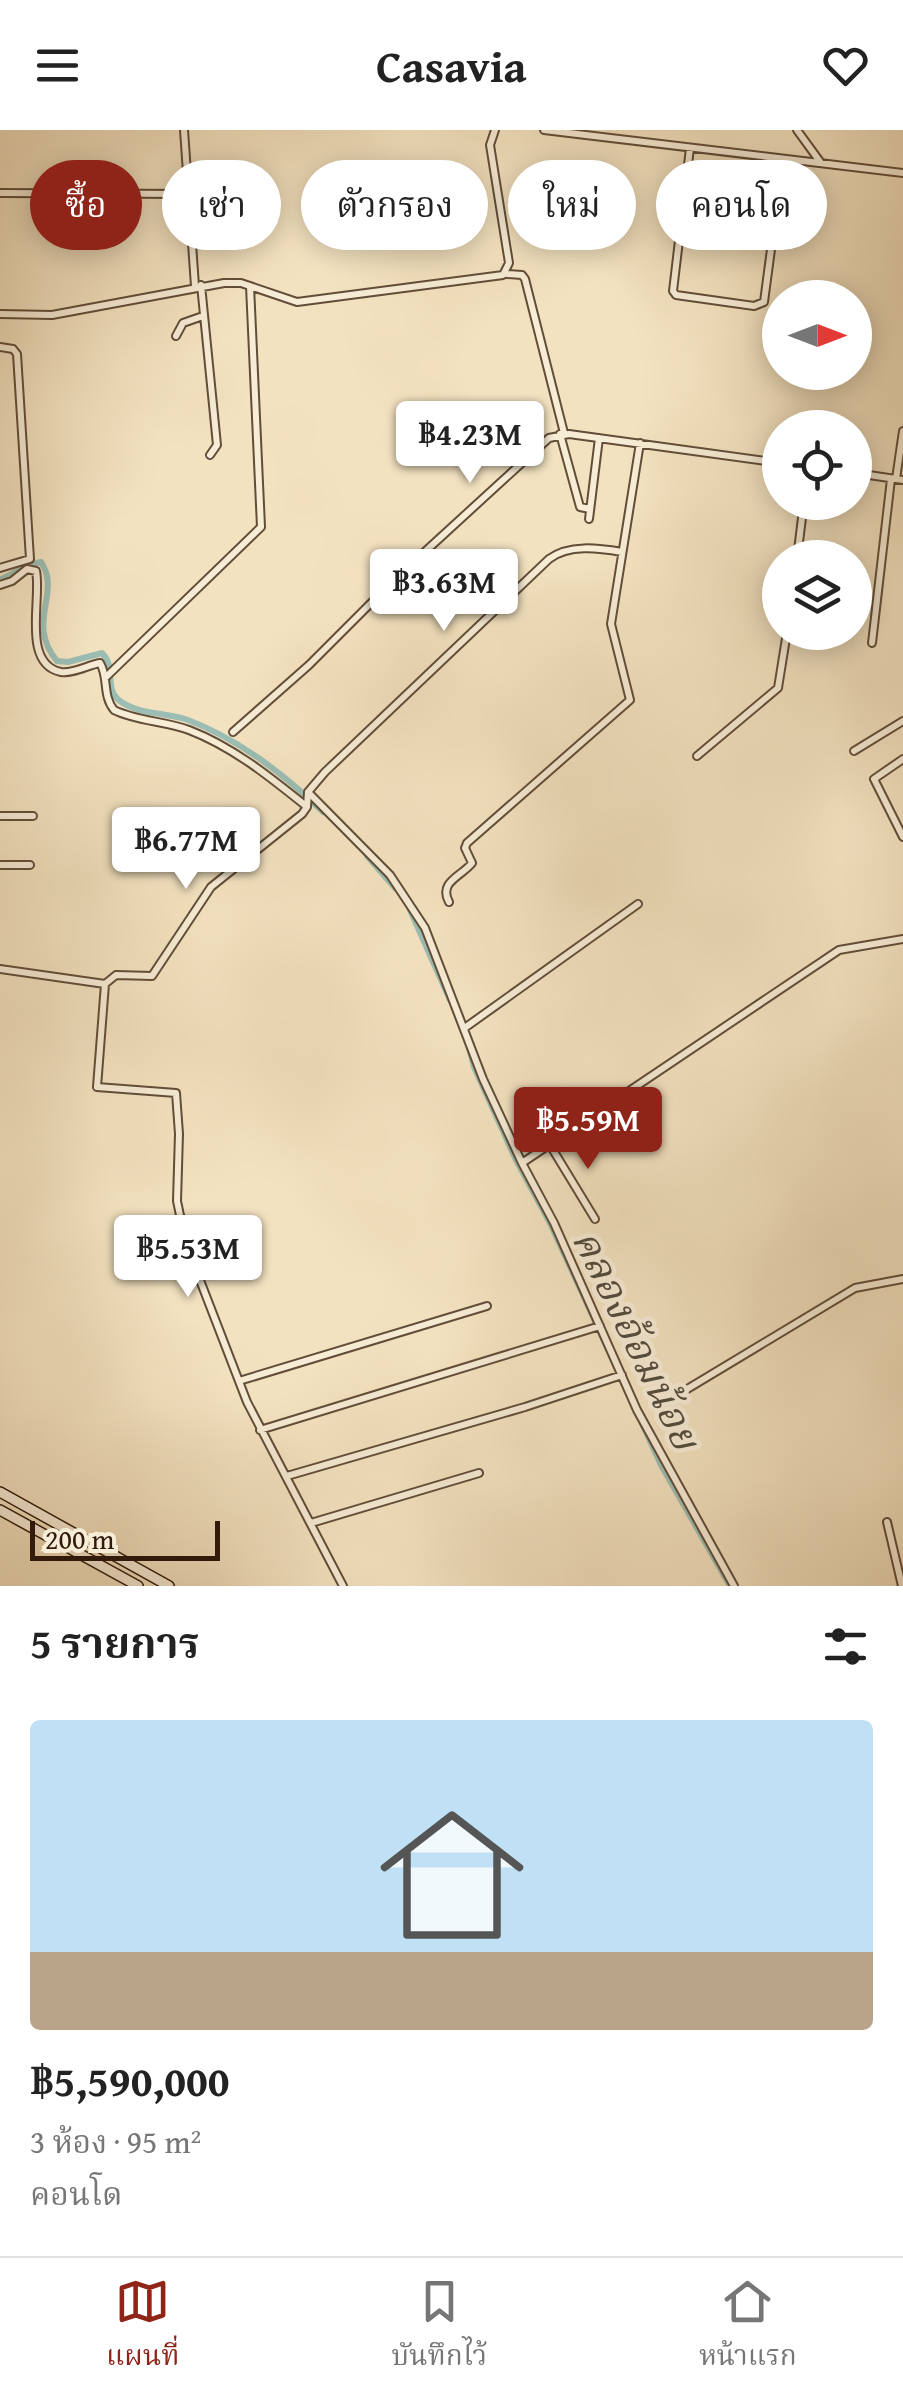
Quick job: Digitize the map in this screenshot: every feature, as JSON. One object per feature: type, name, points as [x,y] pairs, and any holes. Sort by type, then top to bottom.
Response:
[{"type":"main road","points":[[0,1492],[169,1586]]},
{"type":"main road","points":[[0,1510],[138,1586]]},
{"type":"street","points":[[184,130],[186,160]]},
{"type":"street","points":[[495,130],[490,145],[509,263],[506,274]]},
{"type":"street","points":[[544,130],[607,134],[792,160]]},
{"type":"street","points":[[801,131],[819,160]]},
{"type":"street","points":[[690,148],[673,292],[754,306],[764,302],[782,159]]},
{"type":"street","points":[[827,164],[903,173]]},
{"type":"street","points":[[0,193],[162,194]]},
{"type":"street","points":[[194,250],[217,444],[210,455]]},
{"type":"street","points":[[0,314],[52,315],[198,286],[234,283],[297,302],[506,274],[522,276],[580,506],[590,509]]},
{"type":"street","points":[[105,678],[261,527],[250,286]]},
{"type":"street","points":[[176,336],[183,323],[204,316]]},
{"type":"street","points":[[0,347],[17,354],[30,559],[0,568]]},
{"type":"street","points":[[872,643],[903,431]]},
{"type":"street","points":[[233,732],[542,444],[562,434],[762,460]]},
{"type":"street","points":[[588,519],[599,438]]},
{"type":"street","points":[[449,902],[446,886],[472,862],[465,848],[467,843],[630,700],[612,632],[640,443]]},
{"type":"street","points":[[872,476],[897,479]]},
{"type":"street","points":[[343,1586],[260,1430],[178,1213],[176,1094],[98,1087],[106,984],[116,975],[152,976],[211,887],[307,806],[308,794],[548,559],[561,551],[594,548],[622,552]]},
{"type":"street","points":[[0,585],[27,569],[36,571],[35,638],[42,654],[61,672],[100,664],[106,698],[114,710],[190,731],[217,744],[253,764],[307,806]]},
{"type":"street","points":[[697,756],[778,688],[784,650]]},
{"type":"street","points":[[854,751],[903,721]]},
{"type":"street","points":[[903,759],[874,779],[903,837]]},
{"type":"street","points":[[308,794],[404,892],[425,928],[483,1079],[554,1223],[619,1376],[734,1586]]},
{"type":"street","points":[[0,816],[33,816]]},
{"type":"street","points":[[0,865],[30,865]]},
{"type":"street","points":[[466,1027],[638,904]]},
{"type":"street","points":[[522,1164],[839,950],[850,945],[903,939]]},
{"type":"street","points":[[0,969],[106,984]]},
{"type":"street","points":[[550,1145],[595,1218]]},
{"type":"street","points":[[670,1400],[856,1288],[903,1279]]},
{"type":"street","points":[[239,1382],[486,1306]]},
{"type":"street","points":[[260,1430],[598,1327]]},
{"type":"street","points":[[287,1476],[619,1376]]},
{"type":"street","points":[[312,1523],[478,1474]]},
{"type":"street","points":[[887,1522],[902,1586]]},
{"type":"waterway","name":"คลองอ้อมน้อย","points":[[0,580],[41,562],[48,585],[44,634],[57,661],[102,653],[109,665],[112,690],[120,701],[136,709],[188,720],[225,737],[276,771],[323,812]]},
{"type":"waterway","name":"คลองอ้อมน้อย","points":[[367,856],[395,888]]},
{"type":"waterway","name":"คลองอ้อมน้อย","points":[[410,910],[450,1000]]},
{"type":"waterway","name":"คลองอ้อมน้อย","points":[[469,1048],[516,1160],[550,1223],[661,1465],[730,1586]]}]
